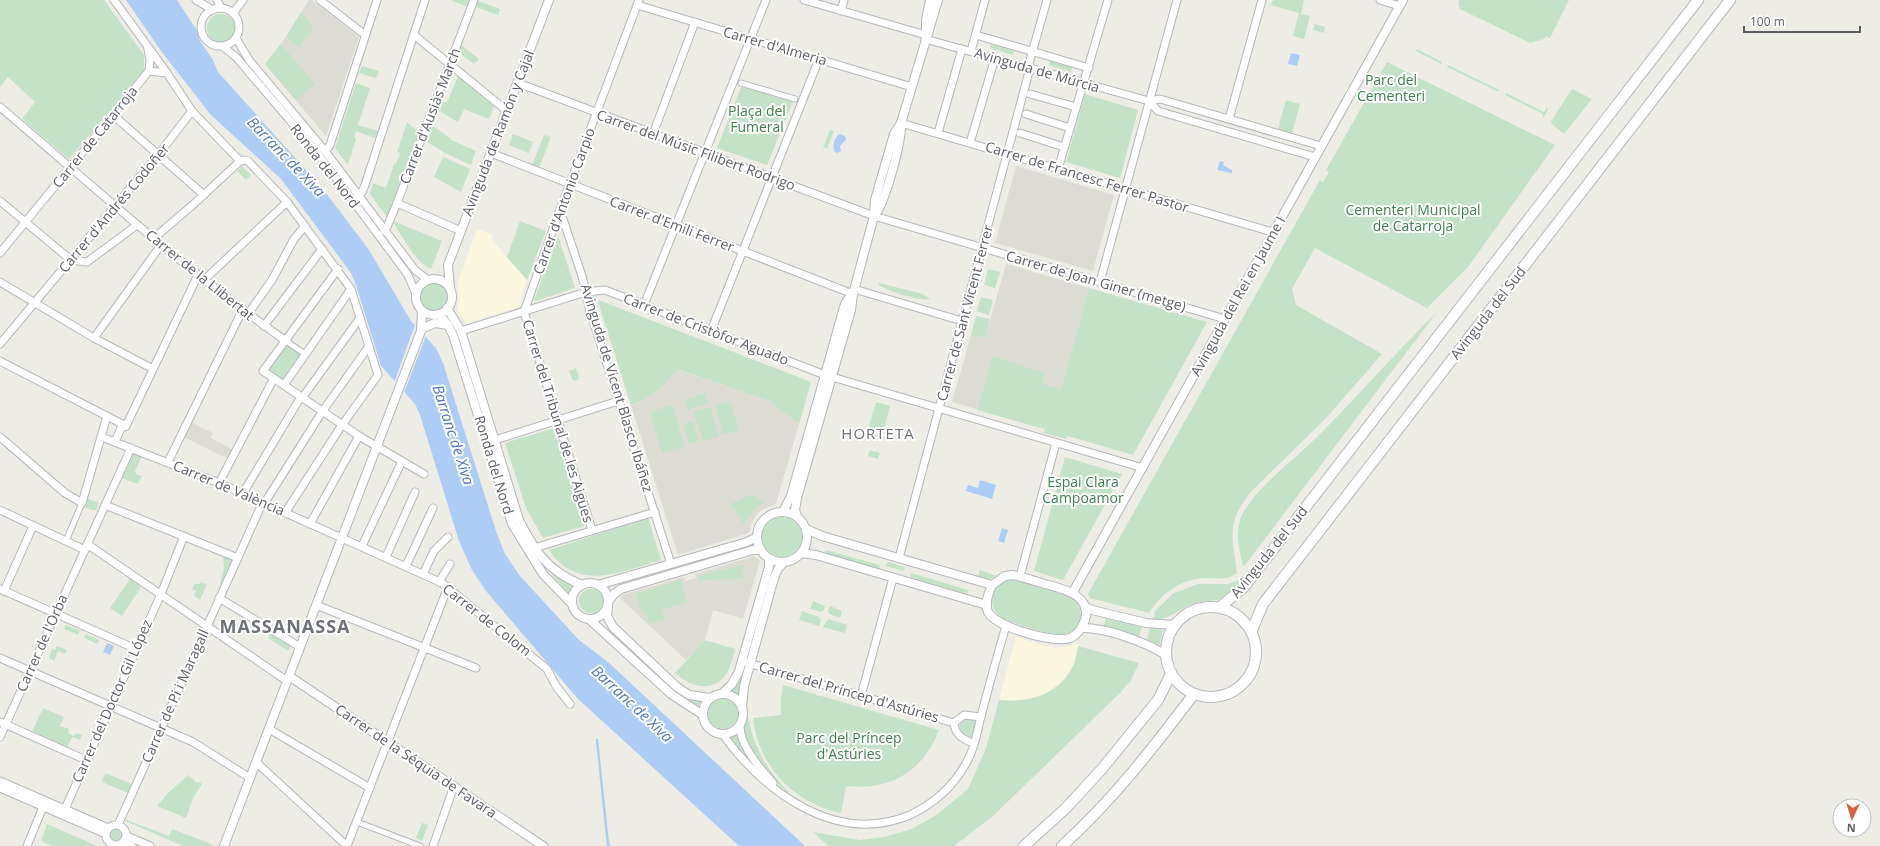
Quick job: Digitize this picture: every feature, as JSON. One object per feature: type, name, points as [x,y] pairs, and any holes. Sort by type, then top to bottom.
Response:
[{"type":"main road","name":"Avinguda del Sud","points":[[1220,607],[1244,587],[1698,0]]},
{"type":"main road","name":"Avinguda del Sud","points":[[1252,630],[1263,604],[1730,0]]},
{"type":"main road","points":[[1207,606],[1220,607],[1233,612],[1244,620],[1252,630],[1257,645],[1256,660],[1251,675],[1241,687],[1231,693],[1219,697],[1206,697],[1194,694],[1181,686],[1171,674],[1166,655],[1167,639],[1174,625],[1183,616],[1194,610],[1207,606]]},
{"type":"main road","points":[[1024,846],[1066,808],[1101,770],[1158,700],[1171,674]]},
{"type":"main road","points":[[1062,846],[1085,825],[1121,787],[1194,694]]},
{"type":"street","points":[[114,0],[167,72],[192,111],[240,161]]},
{"type":"street","points":[[195,0],[217,9],[233,13],[238,22],[239,32],[232,42],[222,46],[210,43],[206,39],[201,27],[206,16],[217,9]]},
{"type":"street","points":[[195,0],[206,16]]},
{"type":"street","points":[[217,0],[217,9]]},
{"type":"street","points":[[233,13],[243,0]]},
{"type":"street","points":[[320,0],[365,35]]},
{"type":"street","points":[[325,151],[330,145],[377,0]]},
{"type":"street","points":[[358,196],[362,192],[365,185],[425,0]]},
{"type":"street","name":"Carrer d'Ausiàs March","points":[[384,230],[387,227],[397,203],[474,0]]},
{"type":"street","name":"Avinguda de Ramón y Cajal","points":[[450,289],[448,265],[549,0]]},
{"type":"street","points":[[644,305],[766,0]]},
{"type":"street","name":"Avinguda de Múrcia","points":[[804,0],[1029,68],[1149,101],[1160,99],[1321,146]]},
{"type":"street","points":[[841,11],[844,0]]},
{"type":"street","points":[[926,37],[925,25],[930,0]]},
{"type":"street","points":[[783,512],[791,496],[828,376],[851,310],[853,292],[874,216],[875,200],[894,134],[902,123],[926,37],[933,22],[938,0]]},
{"type":"street","points":[[971,51],[985,0]]},
{"type":"street","name":"Carrer de Sant Vicent Ferrer","points":[[899,558],[1047,0]]},
{"type":"street","points":[[1058,169],[1108,0]]},
{"type":"street","points":[[1100,282],[1177,0]]},
{"type":"street","points":[[1229,119],[1262,0]]},
{"type":"street","points":[[1380,0],[1401,3]]},
{"type":"street","name":"Carrer d'Almeria","points":[[638,3],[750,39],[912,87]]},
{"type":"street","name":"Carrer d'Antonio Carpio","points":[[524,312],[558,215],[638,3]]},
{"type":"street","name":"Avinguda del Rei en Jaume I","points":[[1073,592],[1143,468],[1272,232],[1401,3]]},
{"type":"street","points":[[653,134],[695,22]]},
{"type":"street","points":[[414,35],[507,111]]},
{"type":"street","name":"Avinguda de Múrcia","points":[[976,35],[1089,68]]},
{"type":"street","name":"Ronda del Nord","points":[[236,38],[250,60],[325,151],[415,270],[430,280]]},
{"type":"street","name":"Ronda del Nord","points":[[222,46],[236,57],[316,151],[408,275],[416,294]]},
{"type":"street","points":[[148,47],[150,60],[149,71],[167,72]]},
{"type":"street","points":[[938,133],[962,49]]},
{"type":"street","points":[[970,143],[995,58]]},
{"type":"street","points":[[711,331],[819,59]]},
{"type":"street","name":"Carrer de Catarroja","points":[[0,253],[149,71]]},
{"type":"street","name":"Carrer del Músic Filibert Rodrigo","points":[[518,83],[874,216]]},
{"type":"street","points":[[741,83],[795,99]]},
{"type":"street","points":[[1030,94],[1076,107]]},
{"type":"street","name":"Avinguda de Múrcia","points":[[1149,101],[1158,111],[1315,157]]},
{"type":"street","name":"Carrer de la Llibertat","points":[[0,107],[161,245],[245,312],[286,341]]},
{"type":"street","name":"Carrer d'Andrés Codoñer","points":[[0,344],[158,155],[192,111]]},
{"type":"street","points":[[1026,114],[1070,128]]},
{"type":"street","points":[[113,115],[204,195]]},
{"type":"street","name":"Carrer de Francesc Ferrer Pastor","points":[[902,123],[1272,232]]},
{"type":"street","points":[[1020,133],[1064,147]]},
{"type":"street","name":"Carrer d'Emili Ferrer","points":[[491,153],[743,252],[853,292],[962,321]]},
{"type":"street","points":[[154,238],[204,195],[240,161],[248,161],[287,202],[338,269],[351,289],[378,375],[285,512]]},
{"type":"street","points":[[0,201],[71,260],[87,262],[137,225]]},
{"type":"street","points":[[115,442],[120,428],[126,426],[153,369],[201,277],[287,202]]},
{"type":"street","points":[[397,203],[460,231]]},
{"type":"street","name":"Avinguda de Vicent Blasco Ibáñez","points":[[558,215],[563,219],[582,276],[618,401],[623,410],[671,564]]},
{"type":"street","name":"Carrer de Joan Giner (metge)","points":[[874,216],[1225,319]]},
{"type":"street","points":[[168,462],[245,312],[272,280],[294,239],[305,226]]},
{"type":"street","points":[[94,338],[161,245]]},
{"type":"street","points":[[264,326],[322,249]]},
{"type":"street","name":"Avinguda de Ramón y Cajal","points":[[430,280],[448,265]]},
{"type":"street","points":[[338,269],[263,371],[359,436],[424,474]]},
{"type":"street","points":[[224,846],[423,329],[437,314],[447,308],[452,298],[450,289],[443,282],[430,280],[422,283],[416,294],[417,303],[422,311],[423,329]]},
{"type":"street","points":[[0,282],[34,304],[153,369]]},
{"type":"street","points":[[284,385],[351,289]]},
{"type":"street","name":"Carrer de Cristòfor Aguado","points":[[461,331],[586,292],[605,290],[828,376],[1143,468]]},
{"type":"street","name":"Ronda del Nord","points":[[447,308],[461,331],[519,520],[540,557],[558,573],[582,585]]},
{"type":"street","points":[[422,311],[437,314]]},
{"type":"street","name":"Carrer del Tribunal de les Aigües","points":[[524,312],[592,530]]},
{"type":"street","name":"Ronda del Nord","points":[[437,314],[448,325],[455,340],[512,524],[543,574],[572,604]]},
{"type":"street","points":[[242,493],[299,400],[302,398],[360,318]]},
{"type":"street","points":[[423,329],[435,323],[448,325]]},
{"type":"street","points":[[286,341],[306,354]]},
{"type":"street","name":"Carrer de Pi i Maragall","points":[[118,825],[264,503],[322,412],[369,346]]},
{"type":"street","points":[[0,361],[126,426]]},
{"type":"street","points":[[797,516],[783,512],[775,513],[765,519],[758,528],[757,537],[761,550],[769,559],[784,562],[792,561],[801,554],[806,545],[808,538],[806,529],[802,521],[797,516],[795,510],[828,376]]},
{"type":"street","points":[[219,483],[274,378]]},
{"type":"street","points":[[495,440],[618,401]]},
{"type":"street","points":[[66,541],[82,503],[98,444],[102,437],[104,414]]},
{"type":"street","points":[[310,524],[359,436]]},
{"type":"street","points":[[0,437],[65,493],[82,503]]},
{"type":"street","name":"Carrer de València","points":[[102,437],[219,483],[342,538]]},
{"type":"street","points":[[1020,576],[1056,443]]},
{"type":"street","name":"Carrer de l'Orba","points":[[0,737],[3,724],[30,671],[131,448]]},
{"type":"street","points":[[362,546],[402,461]]},
{"type":"street","points":[[386,557],[415,492]]},
{"type":"street","points":[[105,505],[238,558]]},
{"type":"street","points":[[406,566],[433,508]]},
{"type":"street","points":[[0,510],[66,541],[86,547],[161,594],[207,626],[288,678]]},
{"type":"street","points":[[534,548],[655,512]]},
{"type":"street","points":[[33,526],[2,590],[136,649]]},
{"type":"street","points":[[806,529],[822,536],[992,585]]},
{"type":"street","name":"Carrer del Doctor Gil López","points":[[65,809],[161,594],[184,536]]},
{"type":"street","points":[[423,574],[434,551],[448,537]]},
{"type":"street","points":[[703,716],[671,694],[589,619],[578,614],[572,604],[574,592],[582,585],[588,583],[598,585],[746,543],[757,537]]},
{"type":"street","name":"Carrer de Colom","points":[[342,538],[406,566],[448,587],[547,669],[556,686],[570,704]]},
{"type":"street","points":[[589,619],[600,616],[614,594],[621,589],[753,550],[761,550]]},
{"type":"street","points":[[801,554],[816,555],[987,605]]},
{"type":"street","points":[[769,559],[769,567],[746,663],[742,707],[743,716],[740,726],[740,735],[750,752],[782,794]]},
{"type":"street","points":[[598,585],[606,592],[608,604],[607,616],[613,627],[677,687],[689,695],[710,698],[722,694],[736,678],[746,663],[774,578],[778,569],[784,562]]},
{"type":"street","points":[[439,582],[450,564]]},
{"type":"street","points":[[1085,607],[1085,619],[1081,628],[1073,636],[1059,640],[1006,626],[988,612],[987,605],[992,585],[1005,576],[1020,576],[1073,592],[1085,607],[1092,610],[1146,623],[1174,625]]},
{"type":"street","points":[[861,696],[893,578]]},
{"type":"street","points":[[256,762],[347,846],[389,743],[448,587]]},
{"type":"street","points":[[220,598],[300,647]]},
{"type":"street","points":[[316,605],[476,668]]},
{"type":"street","points":[[710,698],[706,704],[703,716],[707,727],[711,731],[723,735],[741,758],[795,805],[812,814],[834,822],[863,825],[891,822],[917,811],[940,797],[960,773],[969,758],[1006,626]]},
{"type":"street","points":[[1081,628],[1091,628],[1140,641],[1166,655]]},
{"type":"street","points":[[0,658],[201,746],[250,778]]},
{"type":"street","name":"Carrer del Príncep d'Astúries","points":[[746,663],[954,723]]},
{"type":"street","name":"Carrer de la Séquia de Favara","points":[[288,678],[389,743],[543,846]]},
{"type":"street","points":[[722,694],[734,697],[742,707]]},
{"type":"street","points":[[974,743],[959,735],[954,723],[964,715],[981,717]]},
{"type":"street","points":[[3,724],[86,760]]},
{"type":"street","points":[[723,735],[736,731],[740,726]]},
{"type":"street","points":[[269,729],[370,788]]},
{"type":"street","points":[[0,781],[65,809],[107,831]]},
{"type":"street","points":[[433,846],[454,786]]},
{"type":"street","points":[[0,788],[42,807],[107,831]]},
{"type":"street","points":[[27,846],[42,807]]},
{"type":"street","points":[[357,822],[420,846]]},
{"type":"street","points":[[125,839],[118,845],[111,845],[107,840],[107,831],[113,825],[118,825],[124,828],[125,839],[132,846]]},
{"type":"street","points":[[125,839],[150,846]]},
{"type":"shaded area","points":[[309,0],[312,0],[359,37],[326,136],[265,64],[283,41]]},
{"type":"shaded area","points":[[1016,166],[1114,195],[1093,271],[995,243]]},
{"type":"shaded area","points":[[477,229],[493,235],[491,239],[527,280],[518,307],[467,323],[458,312],[459,278]]},
{"type":"shaded area","points":[[1006,264],[1089,288],[1061,389],[1030,425],[952,402],[971,335],[985,338]]},
{"type":"shaded area","points":[[676,369],[769,401],[799,424],[776,504],[758,513],[752,522],[749,533],[678,555],[631,405],[641,402],[655,393]]},
{"type":"shaded area","points":[[191,422],[213,433],[211,438],[233,450],[228,459],[184,437]]},
{"type":"shaded area","points":[[755,556],[760,561],[743,619],[713,610],[705,640],[686,660],[619,597],[684,577],[685,581],[696,578],[695,574]]},
{"type":"shaded area","points":[[1016,637],[1056,649],[1079,643],[1073,665],[1063,680],[1048,692],[1031,700],[1014,702],[999,700]]},
{"type":"green space","points":[[0,0],[104,0],[144,55],[144,71],[69,159],[22,119],[35,102],[8,77],[0,87]]},
{"type":"green space","points":[[451,0],[470,0],[468,7]]},
{"type":"green space","points":[[1273,0],[1304,0],[1301,14],[1310,16],[1304,39],[1293,36],[1299,13],[1271,5]]},
{"type":"green space","points":[[1459,0],[1569,0],[1550,38],[1546,36],[1544,39],[1530,43],[1460,9],[1458,3]]},
{"type":"green space","points":[[478,1],[500,9],[498,15],[476,7]]},
{"type":"green space","points":[[301,12],[307,18],[306,20],[314,26],[299,47],[286,37]]},
{"type":"green space","points":[[221,14],[231,18],[235,28],[231,38],[221,42],[211,38],[207,28],[211,18]]},
{"type":"green space","points":[[1315,24],[1325,27],[1324,33],[1313,30]]},
{"type":"green space","points":[[281,44],[315,84],[296,100],[265,64]]},
{"type":"green space","points":[[991,44],[1014,51],[1013,55],[990,48]]},
{"type":"green space","points":[[461,45],[479,59],[474,64],[458,52]]},
{"type":"green space","points":[[1417,49],[1442,62],[1441,64],[1416,51]]},
{"type":"green space","points":[[1050,61],[1072,67],[1071,72],[1049,65]]},
{"type":"green space","points":[[1387,62],[1555,145],[1468,267],[1427,308],[1315,248],[1292,289],[1296,305],[1382,354],[1327,417],[1251,492],[1243,503],[1234,521],[1233,530],[1237,573],[1226,578],[1195,579],[1179,585],[1160,599],[1149,613],[1090,598],[1088,594],[1320,180],[1323,182],[1329,172],[1326,170]]},
{"type":"green space","points":[[1448,65],[1499,90],[1499,92],[1447,67]]},
{"type":"green space","points":[[362,66],[379,71],[376,78],[359,73]]},
{"type":"green space","points":[[458,76],[494,106],[489,119],[464,109],[458,122],[436,109],[440,100],[447,103]]},
{"type":"green space","points":[[356,83],[370,88],[358,125],[378,131],[375,138],[356,131],[354,138],[356,139],[348,165],[335,148]]},
{"type":"green space","name":"Plaça del Fumeral","points":[[742,85],[793,101],[767,165],[717,148]]},
{"type":"green space","points":[[1572,89],[1592,99],[1564,134],[1552,124],[1551,121]]},
{"type":"green space","points":[[1506,93],[1544,112],[1547,107],[1548,110],[1542,119],[1543,114],[1505,95]]},
{"type":"green space","points":[[1085,94],[1138,110],[1120,178],[1066,162]]},
{"type":"green space","points":[[1286,100],[1300,104],[1292,133],[1278,129]]},
{"type":"green space","points":[[407,122],[419,132],[387,217],[370,194],[373,183],[386,188],[394,164],[396,164],[400,153],[397,152]]},
{"type":"green space","points":[[431,124],[451,140],[476,151],[471,165],[445,153],[424,140]]},
{"type":"green space","points":[[830,130],[834,131],[827,149],[823,147]]},
{"type":"green space","points":[[513,134],[533,142],[529,153],[509,145]]},
{"type":"green space","points":[[544,135],[551,137],[539,168],[532,165]]},
{"type":"green space","points":[[443,157],[470,169],[461,192],[434,177]]},
{"type":"green space","points":[[242,166],[251,175],[246,180],[237,171]]},
{"type":"green space","points":[[393,221],[442,241],[431,269],[425,266],[415,255]]},
{"type":"green space","points":[[520,221],[546,231],[527,280],[507,257]]},
{"type":"green space","points":[[558,236],[575,288],[535,301],[534,300]]},
{"type":"green space","points":[[988,269],[1000,272],[995,288],[984,285]]},
{"type":"green space","points":[[435,283],[445,287],[449,297],[445,307],[435,311],[425,307],[421,297],[425,287]]},
{"type":"green space","points":[[879,283],[923,294],[930,299],[903,295],[878,285]]},
{"type":"green space","points":[[1089,288],[1207,322],[1133,455],[1068,436],[1066,439],[1044,433],[1045,429],[977,410],[993,356],[1045,373],[1042,384],[1061,389]]},
{"type":"green space","points":[[981,297],[993,300],[989,315],[977,311]]},
{"type":"green space","points":[[601,301],[811,382],[799,424],[769,401],[677,369],[651,396],[631,405],[598,302]]},
{"type":"green space","points":[[1437,312],[1243,566],[1238,540],[1238,527],[1242,515],[1248,505],[1267,483],[1313,441]]},
{"type":"green space","points":[[976,316],[990,319],[985,338],[971,335]]},
{"type":"green space","points":[[290,340],[304,351],[283,382],[268,371]]},
{"type":"green space","points":[[576,368],[579,376],[578,380],[573,381],[569,371]]},
{"type":"green space","points":[[705,393],[708,403],[688,410],[685,400]]},
{"type":"green space","points":[[730,401],[739,430],[723,435],[715,406]]},
{"type":"green space","points":[[876,402],[890,406],[883,433],[868,429]]},
{"type":"green space","points":[[672,405],[685,446],[662,453],[650,412]]},
{"type":"green space","points":[[710,407],[719,436],[703,441],[694,412]]},
{"type":"green space","points":[[693,421],[699,441],[689,444],[683,424]]},
{"type":"green space","points":[[554,428],[584,526],[543,538],[526,508],[505,443]]},
{"type":"green space","points":[[870,450],[880,453],[878,459],[868,456]]},
{"type":"green space","points":[[132,452],[142,456],[135,471],[136,474],[142,476],[138,484],[121,478]]},
{"type":"green space","name":"Espai Clara Campoamor","points":[[1065,457],[1122,474],[1063,580],[1034,571]]},
{"type":"green space","points":[[751,494],[764,502],[754,510],[744,524],[731,504]]},
{"type":"green space","points":[[88,499],[99,503],[96,510],[91,510],[85,507]]},
{"type":"green space","points":[[786,517],[793,520],[799,526],[802,537],[801,545],[793,554],[786,557],[778,557],[771,554],[763,545],[762,533],[765,526],[774,518]]},
{"type":"green space","points":[[648,518],[661,560],[631,570],[601,576],[587,575],[573,571],[560,563],[549,550]]},
{"type":"green space","points":[[826,550],[880,565],[879,569],[825,553]]},
{"type":"green space","points":[[223,555],[233,559],[222,585],[220,584],[224,568]]},
{"type":"green space","points":[[888,562],[905,567],[903,571],[886,566]]},
{"type":"green space","points":[[743,565],[743,579],[699,580],[698,576]]},
{"type":"green space","points":[[980,570],[997,576],[989,579],[978,576]]},
{"type":"green space","points":[[551,573],[574,585],[570,593],[568,593]]},
{"type":"green space","points":[[911,573],[968,590],[967,594],[910,577]]},
{"type":"green space","points":[[130,579],[141,587],[122,616],[110,608]]},
{"type":"green space","points":[[681,580],[687,602],[662,609],[665,619],[649,624],[646,613],[642,614],[636,593]]},
{"type":"green space","points":[[1007,580],[1026,583],[1062,593],[1072,598],[1079,607],[1081,613],[1081,618],[1076,628],[1072,632],[1066,634],[1043,632],[1001,617],[993,608],[992,597],[997,587]]},
{"type":"green space","points":[[1239,580],[1235,591],[1226,597],[1218,600],[1196,603],[1166,617],[1154,619],[1155,611],[1174,593],[1198,584],[1228,584]]},
{"type":"green space","points":[[201,582],[207,584],[200,600],[194,596],[196,591],[192,589],[195,584],[200,584]]},
{"type":"green space","points":[[591,589],[600,592],[603,601],[600,610],[591,613],[582,610],[579,601],[582,592]]},
{"type":"green space","points":[[813,601],[825,606],[824,610],[821,612],[810,609]]},
{"type":"green space","points":[[830,606],[842,611],[840,618],[829,614],[828,611]]},
{"type":"green space","points":[[802,611],[819,617],[821,620],[819,626],[799,620]]},
{"type":"green space","points":[[1106,617],[1142,626],[1139,636],[1104,626]]},
{"type":"green space","points":[[828,619],[847,625],[845,633],[823,627]]},
{"type":"green space","points":[[66,625],[80,631],[78,635],[64,629]]},
{"type":"green space","points":[[1150,628],[1163,630],[1159,646],[1147,639]]},
{"type":"green space","points":[[270,633],[291,646],[288,651],[268,638]]},
{"type":"green space","points":[[86,634],[99,640],[97,644],[84,638]]},
{"type":"green space","points":[[705,640],[735,649],[727,673],[721,680],[708,686],[694,685],[687,682],[675,673]]},
{"type":"green space","points":[[57,646],[67,650],[65,654],[58,651],[54,661],[49,658],[52,649],[55,650]]},
{"type":"green space","points":[[1078,646],[1139,663],[1131,680],[1121,692],[993,816],[954,846],[828,846],[813,832],[860,840],[883,837],[909,830],[935,816],[968,789],[986,748],[999,700],[1010,701],[1032,698],[1052,690],[1068,675],[1074,664]]},
{"type":"green space","points":[[742,676],[740,694],[738,695],[730,690]]},
{"type":"green space","name":"Parc del Príncep d'Astúries","points":[[783,685],[939,730],[924,757],[903,776],[891,782],[877,785],[862,787],[846,786],[841,813],[824,808],[794,792],[771,767],[762,752],[756,735],[753,718],[781,715]]},
{"type":"green space","points":[[682,695],[701,701],[699,706],[681,696]]},
{"type":"green space","points":[[723,699],[734,703],[738,714],[734,725],[723,729],[712,725],[708,714],[712,703]]},
{"type":"green space","points":[[43,708],[64,717],[60,726],[69,729],[68,733],[74,736],[76,733],[82,735],[80,740],[72,737],[67,748],[32,732]]},
{"type":"green space","points":[[748,716],[757,748],[768,767],[789,792],[788,793],[768,774],[749,747],[743,731]]},
{"type":"green space","points":[[965,718],[977,719],[972,739],[968,738],[960,731],[960,722]]},
{"type":"green space","points":[[737,735],[756,770],[729,738]]},
{"type":"green space","points":[[105,773],[132,784],[128,793],[102,782]]},
{"type":"green space","points":[[188,775],[197,783],[199,782],[202,784],[194,796],[186,818],[157,806],[168,793]]},
{"type":"green space","points":[[124,819],[169,836],[172,829],[214,845],[183,846],[123,820]]},
{"type":"green space","points":[[422,823],[428,825],[422,841],[416,838]]},
{"type":"green space","points":[[47,824],[97,846],[53,846],[41,841]]},
{"type":"green space","points":[[114,829],[118,829],[122,835],[118,841],[114,841],[110,837],[110,833]]},
{"type":"water","name":"Barranc de Xiva","points":[[126,0],[177,0],[196,29],[200,41],[213,60],[218,72],[323,189],[369,250],[411,321],[436,348],[443,363],[496,531],[505,554],[520,576],[579,640],[608,662],[805,846],[739,846],[578,699],[486,591],[472,570],[459,541],[420,415],[415,404],[381,366],[351,273],[281,179],[211,115],[161,51]]},
{"type":"water","points":[[1291,53],[1300,55],[1297,66],[1288,64]]},
{"type":"water","points":[[840,134],[845,136],[846,140],[840,146],[841,151],[837,153],[834,151],[834,143],[836,137]]},
{"type":"water","points":[[1220,161],[1224,162],[1223,165],[1232,170],[1232,173],[1217,170]]},
{"type":"water","points":[[980,480],[996,485],[992,499],[966,491],[968,485],[978,488]]},
{"type":"water","points":[[1002,528],[1008,530],[1004,543],[998,541]]},
{"type":"water","points":[[107,643],[114,646],[110,655],[103,652]]},
{"type":"pier","points":[[415,325],[426,336],[403,395],[394,383]]},
{"type":"waterway","points":[[597,740],[608,845],[610,846]]},
{"type":"district","name":"HORTETA","points":[[878,434]]},
{"type":"district","name":"MASSANASSA","points":[[285,627]]},
{"type":"park label","name":"Parc del Cementeri","points":[[1391,88]]},
{"type":"park label","name":"Cementeri Municipal de Catarroja","points":[[1413,218]]}]
